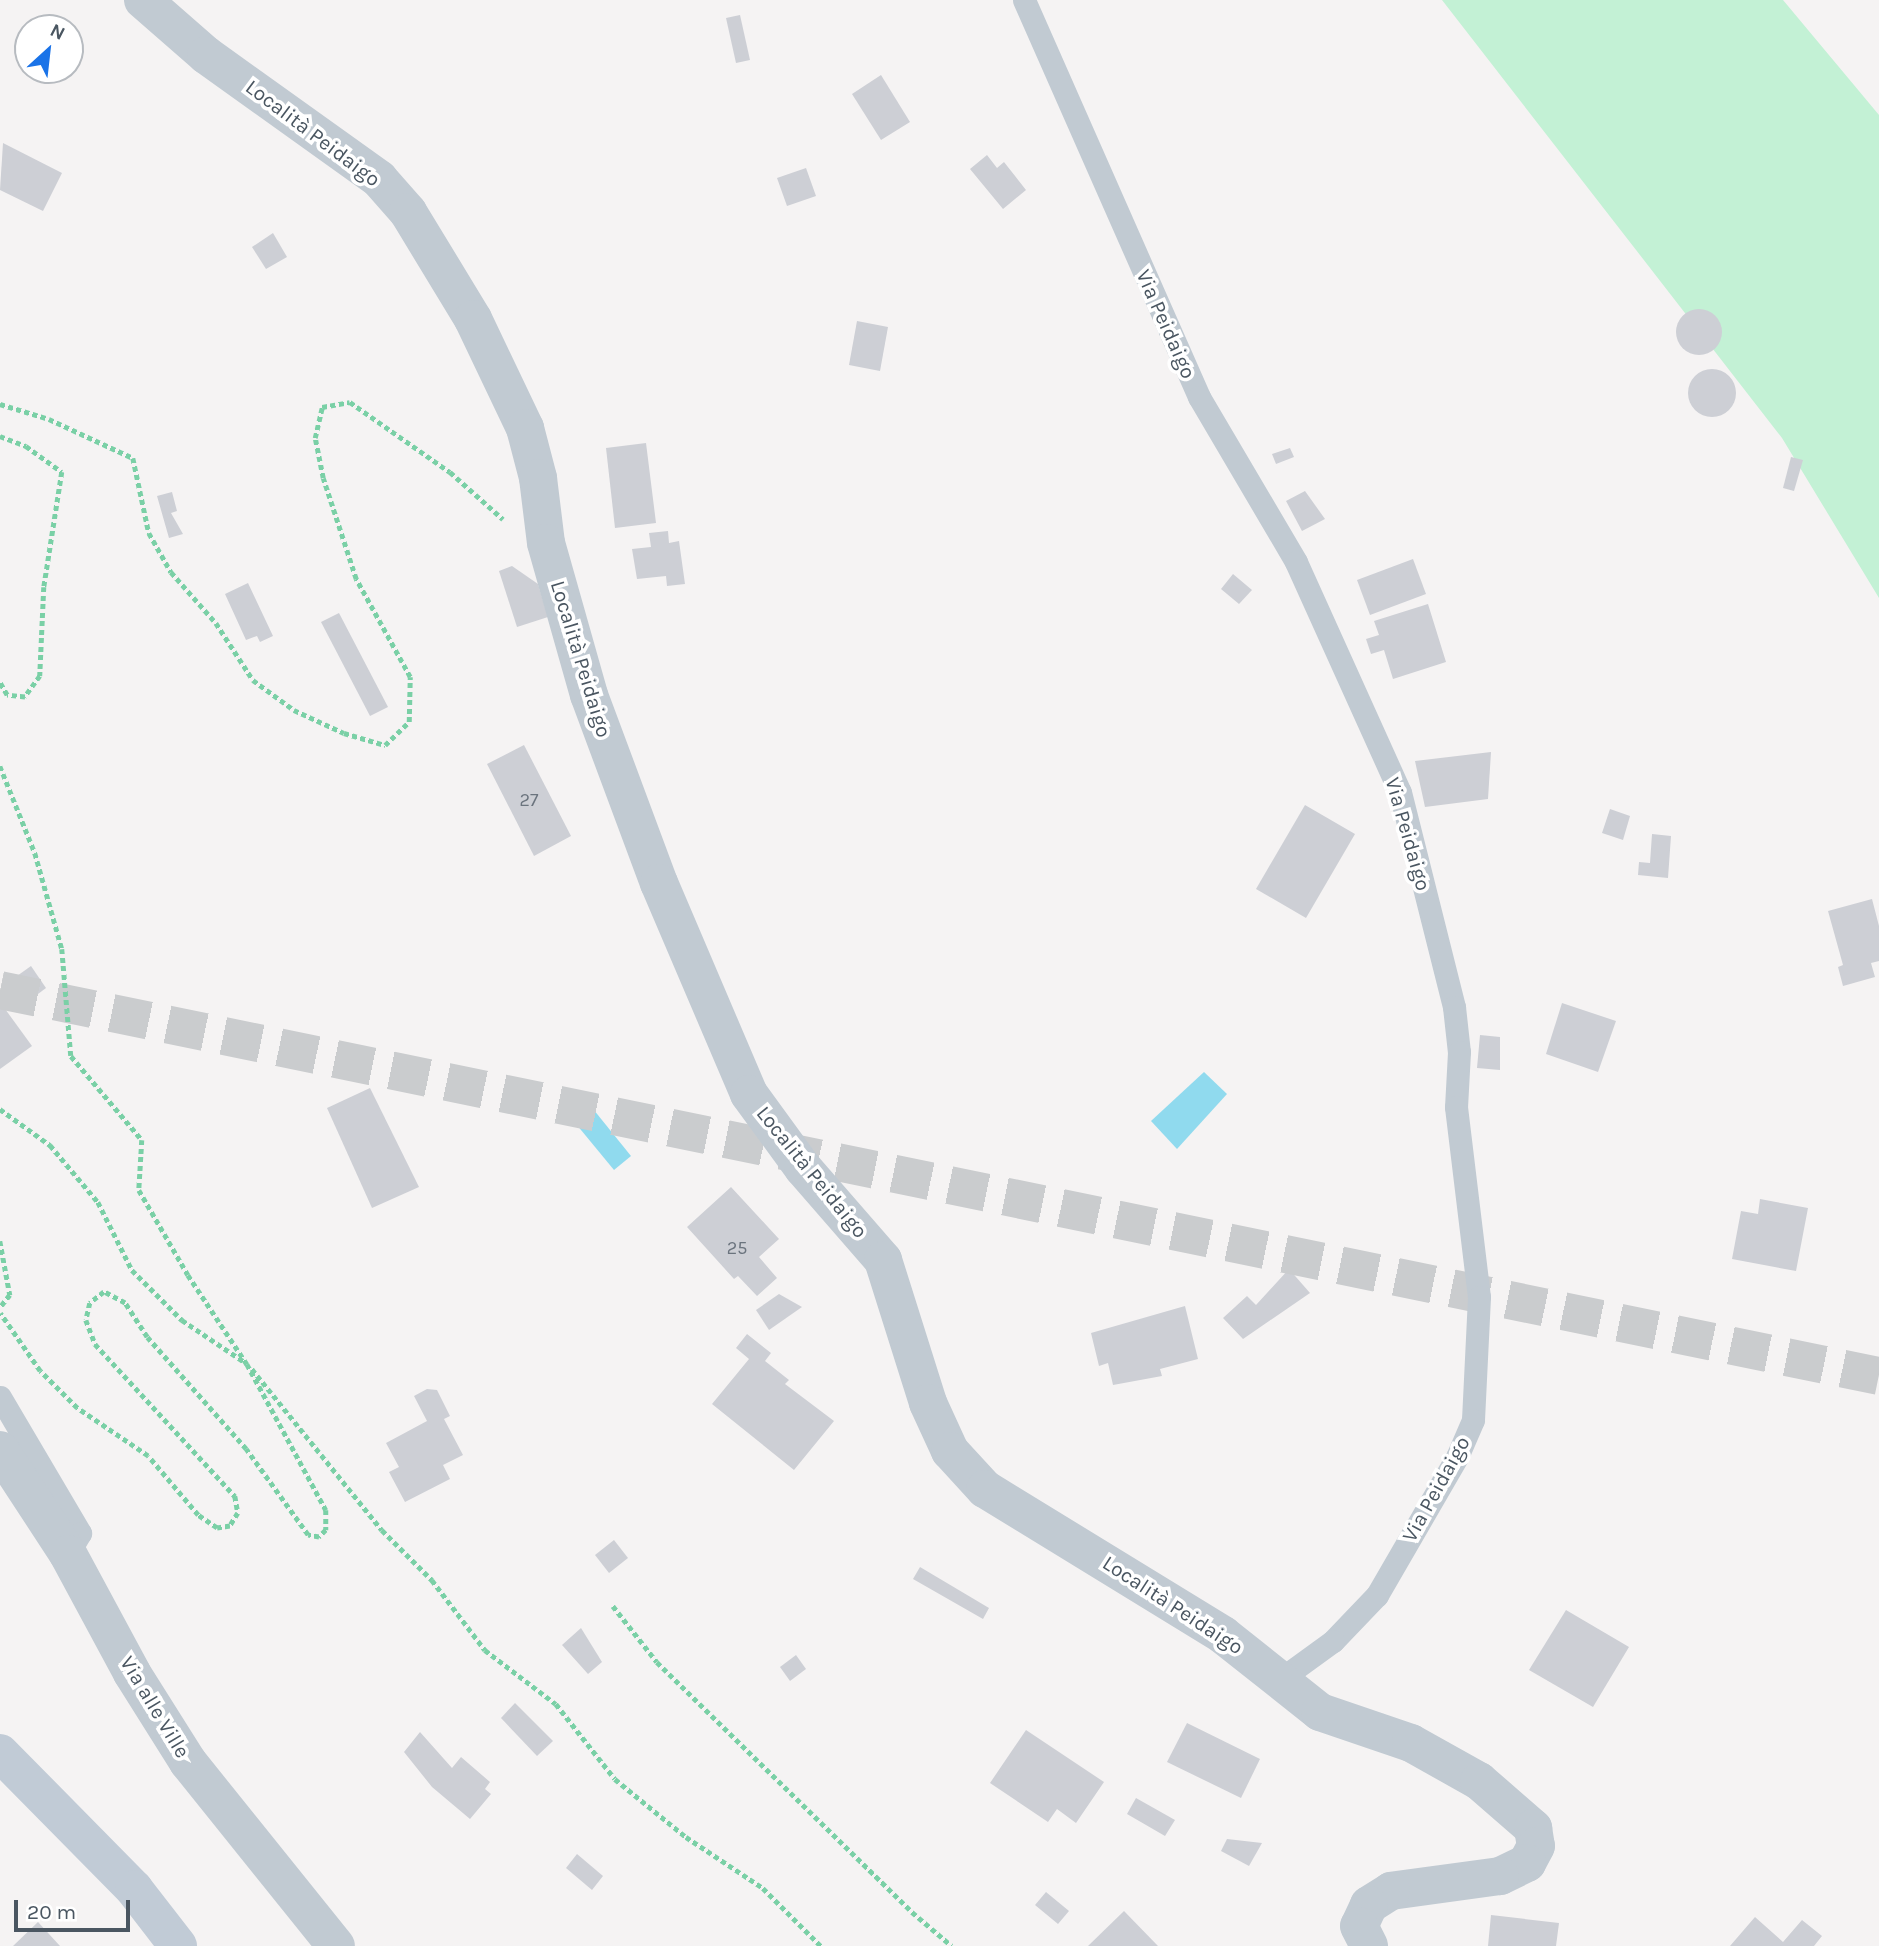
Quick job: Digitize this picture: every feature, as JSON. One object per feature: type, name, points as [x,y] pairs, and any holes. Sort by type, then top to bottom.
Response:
[{"type":"main road","points":[[0,1753],[134,1889],[178,1946]]},
{"type":"street","name":"Località Peidaigo","points":[[144,0],[206,55],[379,179],[408,212],[473,319],[513,398],[538,478],[545,543],[594,708],[659,883],[749,1094],[803,1168],[883,1259],[928,1403],[950,1451],[985,1489],[1168,1599],[1282,1678],[1320,1712],[1411,1743],[1479,1781],[1533,1828],[1536,1846],[1527,1863],[1500,1875],[1391,1891],[1369,1905],[1359,1926],[1369,1946]]},
{"type":"street","name":"Via alle Ville","points":[[0,1450],[68,1554],[188,1762],[336,1946]]},
{"type":"lane","name":"Via Peidaigo","points":[[1024,0],[1199,397],[1296,562],[1400,792],[1454,1007],[1459,1052],[1456,1107],[1479,1297],[1473,1420],[1377,1595],[1333,1641],[1282,1678]]},
{"type":"lane","points":[[0,1397],[18,1435],[67,1504],[80,1533],[68,1554]]},
{"type":"path","points":[[0,404],[75,429],[133,458],[149,533],[171,572],[216,623],[253,680],[294,710],[344,733],[385,745],[409,722],[410,677],[356,579],[331,503],[315,439],[321,407],[350,402],[450,472],[512,527],[545,543]]},
{"type":"path","points":[[0,436],[26,446],[62,472],[44,587],[40,677],[25,698],[8,695],[0,683]]},
{"type":"path","points":[[0,766],[35,853],[62,948],[71,1056],[142,1140],[139,1190],[188,1275],[247,1364],[326,1510],[326,1530],[319,1536],[307,1535],[246,1449],[156,1347],[125,1303],[104,1292],[89,1303],[86,1320],[95,1344],[235,1496],[238,1513],[230,1526],[217,1528],[198,1515],[148,1456],[77,1408],[40,1371],[0,1313]]},
{"type":"path","points":[[0,1109],[50,1145],[98,1202],[132,1270],[182,1320],[247,1364],[382,1530],[432,1580],[485,1650],[556,1704],[615,1779],[686,1837],[763,1888],[821,1946]]},
{"type":"path","points":[[0,1241],[10,1296],[0,1308]]},
{"type":"path","points":[[613,1605],[657,1662],[912,1912],[953,1946]]},
{"type":"green space","points":[[1442,0],[1783,0],[1879,115],[1879,598],[1782,438]]},
{"type":"water","points":[[1204,1072],[1227,1094],[1177,1149],[1151,1121]]},
{"type":"water","points":[[585,1099],[631,1156],[614,1170],[567,1113]]},
{"type":"building","points":[[740,15],[750,60],[736,63],[726,18]]},
{"type":"building","points":[[881,75],[910,122],[881,140],[852,94]]},
{"type":"building","points":[[3,143],[62,173],[43,211],[0,190]]},
{"type":"building","points":[[987,155],[997,168],[1004,162],[1026,190],[1003,209],[970,169]]},
{"type":"building","points":[[806,168],[816,196],[787,206],[777,178]]},
{"type":"building","points":[[273,233],[287,257],[266,269],[252,247]]},
{"type":"building","points":[[1699,309],[1708,310],[1715,316],[1721,323],[1721,341],[1715,348],[1708,354],[1699,355],[1690,354],[1683,348],[1677,341],[1676,332],[1677,323],[1683,316],[1690,310]]},
{"type":"building","points":[[857,321],[888,327],[880,371],[849,365]]},
{"type":"building","points":[[1712,369],[1729,376],[1736,393],[1729,410],[1712,417],[1695,410],[1688,393],[1695,376]]},
{"type":"building","points":[[646,443],[656,523],[615,528],[606,448]]},
{"type":"building","points":[[1290,448],[1294,457],[1276,464],[1272,454]]},
{"type":"building","points":[[1791,457],[1803,460],[1794,491],[1783,488]]},
{"type":"building","points":[[1305,491],[1325,519],[1302,531],[1286,501]]},
{"type":"building","points":[[172,492],[177,511],[171,513],[183,534],[169,538],[157,496]]},
{"type":"building","points":[[668,531],[669,543],[679,541],[685,584],[667,586],[666,576],[637,579],[632,549],[651,547],[649,533]]},
{"type":"building","points":[[1413,559],[1426,594],[1370,615],[1357,580]]},
{"type":"building","points":[[512,566],[538,584],[548,617],[517,627],[499,571]]},
{"type":"building","points":[[1233,574],[1252,590],[1239,604],[1221,589]]},
{"type":"building","points":[[248,583],[273,636],[260,642],[257,636],[246,640],[225,594]]},
{"type":"building","points":[[1428,604],[1446,662],[1393,679],[1384,650],[1371,654],[1366,639],[1379,635],[1374,621]]},
{"type":"building","points":[[339,613],[388,707],[370,716],[321,622]]},
{"type":"building","points":[[524,745],[571,836],[534,856],[487,764]]},
{"type":"building","points":[[1491,752],[1488,799],[1425,807],[1415,761]]},
{"type":"building","points":[[1305,805],[1355,834],[1306,918],[1256,889]]},
{"type":"building","points":[[1610,809],[1630,816],[1623,840],[1602,833]]},
{"type":"building","points":[[1652,834],[1671,836],[1668,878],[1638,875],[1639,862],[1650,863]]},
{"type":"building","points":[[1872,899],[1879,926],[1879,961],[1871,963],[1875,977],[1843,986],[1838,967],[1843,965],[1828,911]]},
{"type":"building","points":[[31,966],[46,988],[26,1003],[10,981]]},
{"type":"building","points":[[0,1002],[32,1046],[0,1069]]},
{"type":"building","points":[[1562,1003],[1616,1021],[1598,1072],[1546,1054]]},
{"type":"building","points":[[1480,1035],[1500,1037],[1500,1070],[1477,1068]]},
{"type":"building","points":[[370,1088],[419,1187],[372,1208],[327,1108]]},
{"type":"building","points":[[731,1187],[779,1239],[759,1257],[777,1278],[757,1296],[738,1276],[734,1279],[687,1227]]},
{"type":"building","points":[[1760,1199],[1808,1208],[1796,1271],[1732,1259],[1741,1211],[1758,1214]]},
{"type":"building","points":[[1289,1269],[1310,1293],[1243,1339],[1223,1318],[1247,1296],[1256,1305]]},
{"type":"building","points":[[779,1294],[802,1307],[769,1330],[756,1310]]},
{"type":"building","points":[[1185,1306],[1198,1359],[1160,1369],[1162,1376],[1113,1385],[1108,1363],[1099,1366],[1091,1333]]},
{"type":"building","points":[[747,1334],[771,1353],[765,1361],[789,1380],[785,1384],[834,1421],[794,1470],[712,1404],[749,1359],[736,1348]]},
{"type":"building","points":[[427,1389],[437,1390],[450,1416],[444,1419],[463,1455],[443,1465],[450,1479],[405,1502],[389,1472],[399,1467],[386,1443],[427,1421],[414,1396]]},
{"type":"building","points":[[614,1540],[628,1558],[609,1573],[595,1555]]},
{"type":"building","points":[[920,1567],[989,1608],[983,1619],[913,1579]]},
{"type":"building","points":[[1566,1610],[1629,1647],[1593,1707],[1529,1670]]},
{"type":"building","points":[[581,1628],[602,1662],[588,1674],[562,1645]]},
{"type":"building","points":[[796,1655],[806,1669],[790,1681],[780,1667]]},
{"type":"building","points":[[515,1703],[553,1741],[537,1756],[501,1718]]},
{"type":"building","points":[[1187,1723],[1260,1759],[1241,1798],[1167,1762]]},
{"type":"building","points":[[1026,1730],[1104,1782],[1076,1823],[1057,1809],[1048,1822],[990,1783]]},
{"type":"building","points":[[420,1732],[452,1768],[461,1757],[490,1782],[485,1789],[491,1794],[470,1819],[432,1787],[404,1752]]},
{"type":"building","points":[[1136,1798],[1175,1820],[1165,1836],[1127,1814]]},
{"type":"building","points":[[1227,1839],[1262,1843],[1249,1866],[1221,1851]]},
{"type":"building","points":[[577,1854],[603,1876],[592,1890],[566,1868]]},
{"type":"building","points":[[1046,1892],[1069,1911],[1058,1924],[1035,1905]]},
{"type":"building","points":[[1124,1911],[1158,1946],[1088,1946]]},
{"type":"building","points":[[1491,1915],[1559,1923],[1556,1946],[1488,1946]]},
{"type":"building","points":[[1755,1917],[1783,1942],[1802,1920],[1822,1936],[1814,1946],[1730,1946]]},
{"type":"building","points":[[38,1922],[60,1946],[13,1946]]},
{"type":"tunnel","points":[[0,990],[1879,1376]]}]
